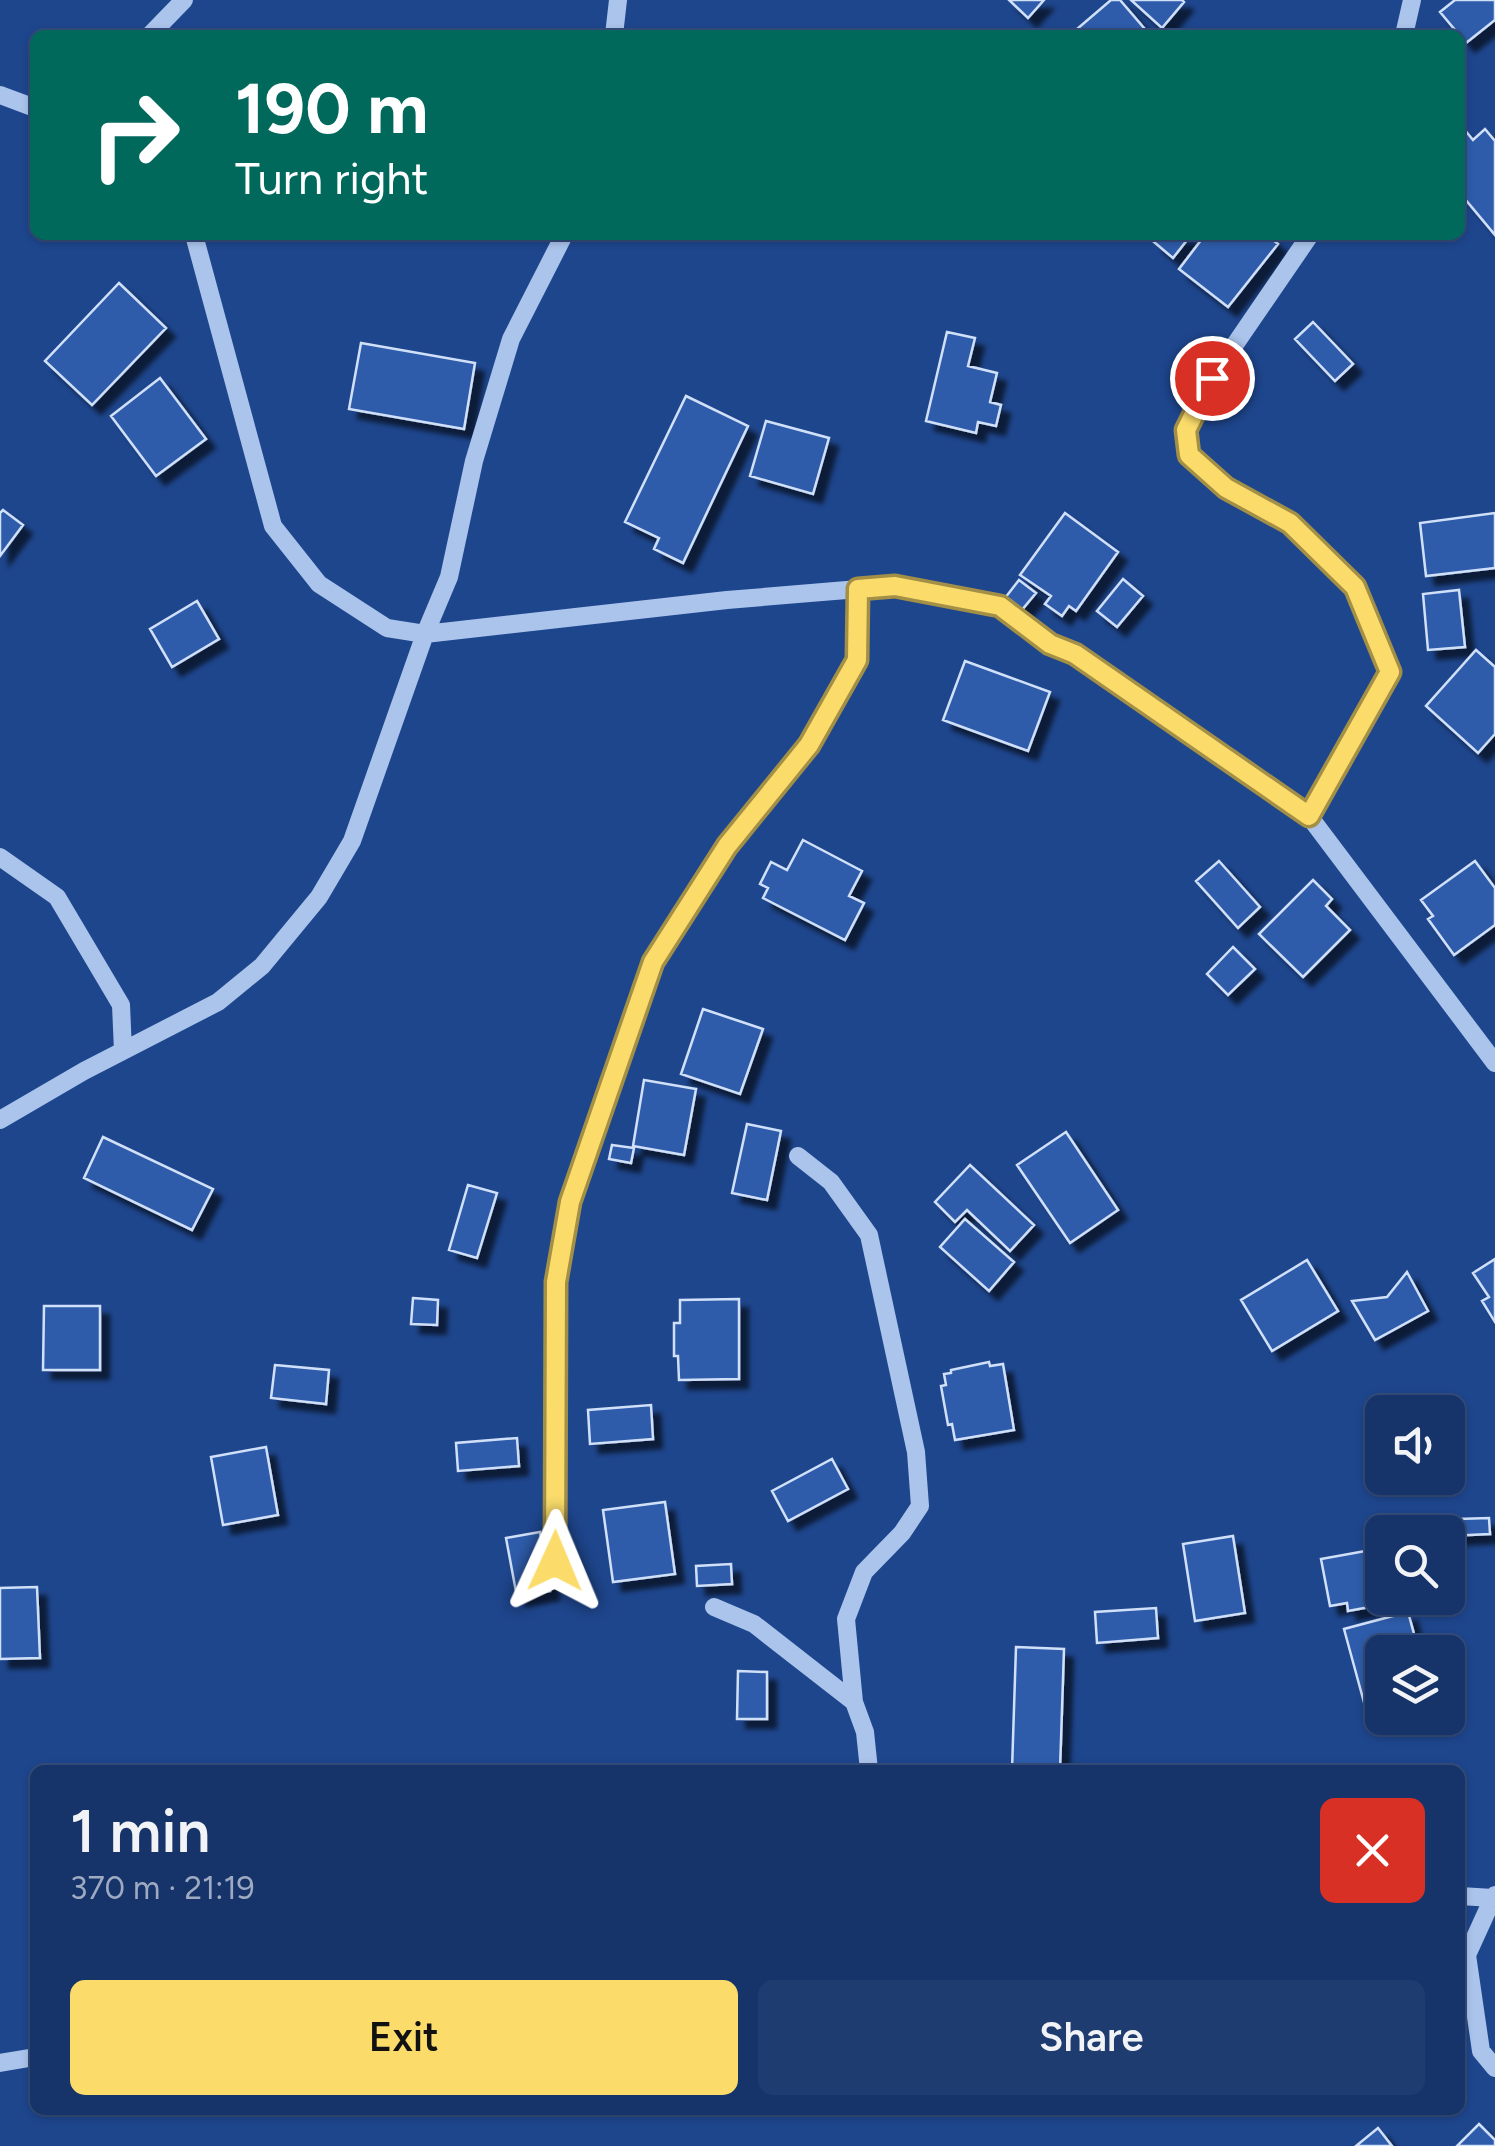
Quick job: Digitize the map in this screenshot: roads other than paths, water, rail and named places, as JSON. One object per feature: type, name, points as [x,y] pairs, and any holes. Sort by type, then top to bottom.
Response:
[{"type":"street","points":[[155,30],[184,0]]},
{"type":"street","points":[[615,30],[618,0]]},
{"type":"street","points":[[1405,30],[1412,0]]},
{"type":"street","points":[[0,95],[30,106]]},
{"type":"street","points":[[195,240],[273,526],[319,584],[387,628],[425,634],[895,586],[1000,606],[1050,644],[1075,654],[1309,816],[1495,1064]]},
{"type":"street","points":[[0,1120],[218,1002],[262,966],[319,897],[352,841],[449,577],[474,461],[511,339],[561,240]]},
{"type":"street","points":[[1307,240],[1212,378],[1186,430],[1189,455],[1226,488],[1290,523],[1355,587],[1390,672],[1309,816]]},
{"type":"street","points":[[555,1561],[556,1282],[570,1202],[653,962],[727,846],[809,745],[857,660],[858,589]]},
{"type":"street","points":[[0,857],[57,897],[121,1005],[123,1052]]},
{"type":"street","points":[[798,1156],[831,1182],[869,1236],[916,1452],[920,1506],[902,1533],[864,1572],[846,1619],[854,1702],[865,1732],[868,1765]]},
{"type":"street","points":[[714,1607],[754,1624],[854,1702]]},
{"type":"street","points":[[1465,1896],[1494,1897],[1468,1954],[1481,2050],[1495,2068]]},
{"type":"street","points":[[0,2062],[30,2057]]}]
